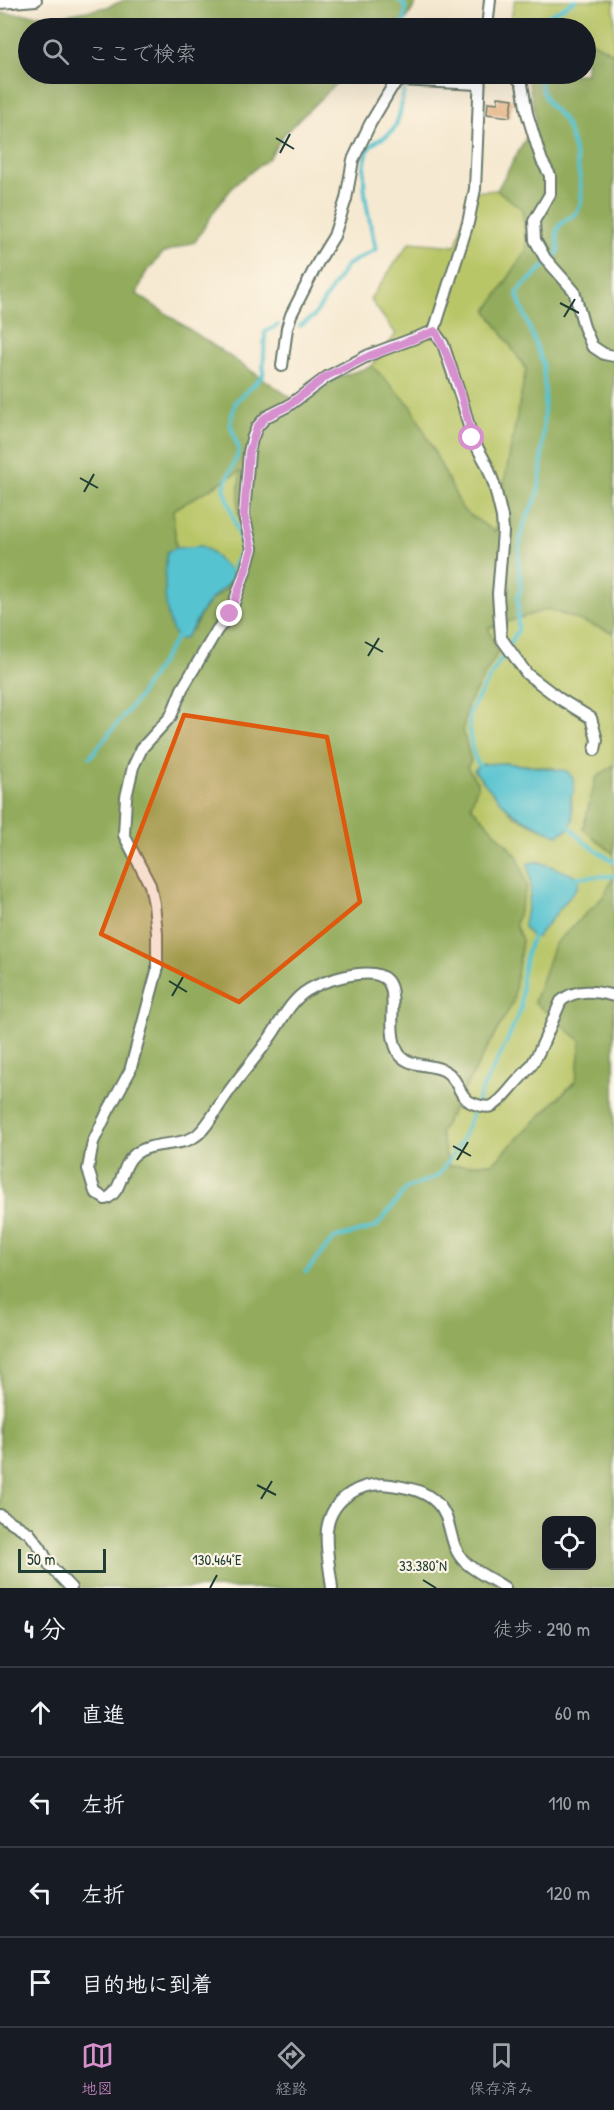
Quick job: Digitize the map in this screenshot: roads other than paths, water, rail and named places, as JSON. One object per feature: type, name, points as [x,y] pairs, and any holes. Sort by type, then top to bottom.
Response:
[{"type":"street","points":[[0,3],[36,0]]},
{"type":"street","points":[[489,18],[490,0]]},
{"type":"street","points":[[282,366],[291,315],[334,236],[346,199],[353,160],[370,124],[395,84]]},
{"type":"street","points":[[479,84],[475,189],[468,223],[435,331],[442,344],[463,404],[472,438],[487,465],[494,484],[502,517],[499,612],[501,638],[527,674],[560,699],[591,718],[597,740],[595,750]]},
{"type":"street","points":[[522,84],[527,113],[539,154],[550,175],[550,194],[534,221],[535,240],[545,258],[574,291],[592,346],[604,354],[614,356]]},
{"type":"street","points":[[435,331],[369,356],[327,376],[288,406],[266,417],[257,427],[252,439],[244,515],[252,549],[245,572],[230,614],[217,630],[182,689],[171,716],[142,748],[133,767],[126,797],[124,835],[150,885],[154,904],[158,933],[157,971],[130,1071],[93,1142],[88,1169],[95,1192],[105,1199],[111,1197],[117,1189],[124,1167],[134,1154],[156,1145],[194,1137],[212,1117],[272,1036],[291,1006],[307,990],[324,982],[362,974],[379,975],[389,982],[393,993],[393,1035],[397,1051],[405,1059],[416,1064],[444,1070],[454,1077],[464,1097],[470,1102],[485,1107],[491,1106],[503,1097],[531,1065],[561,1001],[570,994],[587,992],[614,996]]},
{"type":"street","points":[[332,1588],[327,1528],[333,1512],[349,1492],[364,1486],[383,1484],[411,1488],[426,1494],[439,1505],[448,1519],[454,1545],[463,1560],[505,1588]]},
{"type":"street","points":[[0,1515],[29,1533],[50,1566],[71,1588]]},
{"type":"water","points":[[201,546],[210,551],[235,576],[208,603],[184,639],[177,639],[166,608],[167,552],[176,548]]},
{"type":"water","points":[[505,763],[567,771],[573,778],[574,790],[571,797],[573,820],[568,829],[558,835],[520,817],[493,794],[474,770],[483,764]]},
{"type":"water","points":[[539,862],[579,877],[578,886],[537,937],[532,937],[524,927],[531,888],[528,863]]},
{"type":"waterway","points":[[399,0],[406,7],[404,18]]},
{"type":"waterway","points":[[545,18],[575,0]]},
{"type":"waterway","points":[[481,768],[474,756],[471,741],[470,711],[518,630],[518,596],[521,589],[518,559],[521,535],[538,494],[541,473],[545,393],[543,364],[517,295],[520,289],[555,256],[559,250],[558,229],[575,214],[581,201],[579,172],[571,138],[561,116],[547,100],[541,84]]},
{"type":"waterway","points":[[300,326],[314,316],[347,265],[376,249],[364,182],[366,157],[370,147],[390,133],[395,126],[404,89]]},
{"type":"waterway","points":[[227,572],[231,570],[242,546],[224,487],[239,451],[230,423],[236,401],[263,376],[265,332],[278,325]]},
{"type":"waterway","points":[[90,757],[138,698],[179,634]]},
{"type":"waterway","points":[[568,825],[584,842],[614,862]]},
{"type":"waterway","points":[[575,879],[614,876]]},
{"type":"waterway","points":[[306,1272],[333,1239],[376,1227],[407,1188],[438,1176],[461,1142],[482,1090],[521,1009],[522,978],[527,952],[534,934]]}]
